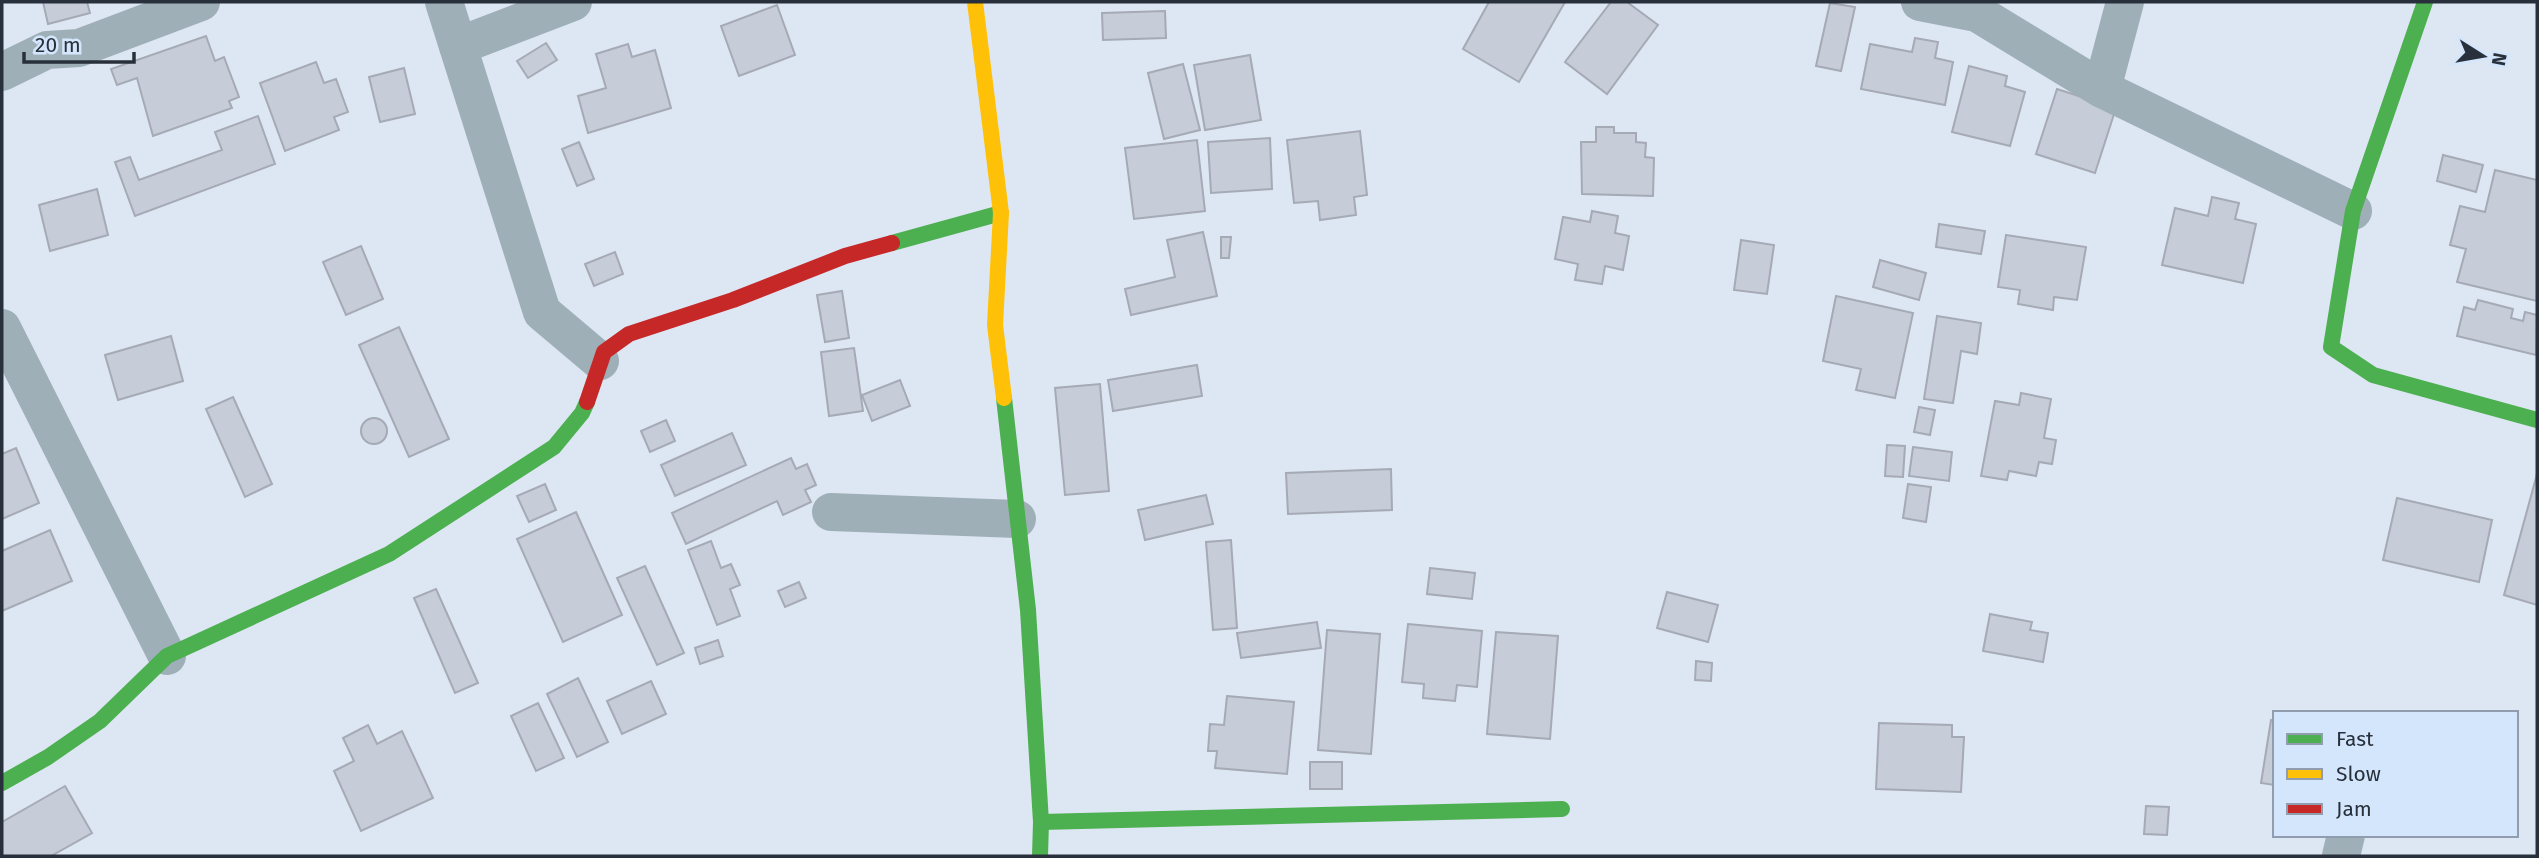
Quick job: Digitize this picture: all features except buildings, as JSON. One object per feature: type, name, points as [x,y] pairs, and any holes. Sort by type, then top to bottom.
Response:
[{"type":"street","points":[[2,72],[47,50],[79,48],[201,2]]},
{"type":"street","points":[[444,2],[542,312],[600,361]]},
{"type":"street","points":[[458,46],[573,2]]},
{"type":"street","points":[[975,2],[1000,213],[995,325],[1028,610],[1041,822],[1040,856]]},
{"type":"street","points":[[1920,2],[1977,13],[2102,89],[2353,211]]},
{"type":"street","points":[[2102,89],[2125,2]]},
{"type":"street","points":[[2425,2],[2353,211],[2331,347],[2373,375],[2537,420]]},
{"type":"street","points":[[2,783],[48,757],[100,721],[167,656],[390,554],[554,447],[582,413],[604,352],[629,334],[733,300],[845,256],[1000,213]]},
{"type":"street","points":[[2,328],[167,656]]},
{"type":"street","points":[[831,512],[1017,519]]},
{"type":"street","points":[[1041,822],[1562,809]]},
{"type":"street","points":[[2341,856],[2346,837]]},
{"type":"traffic: fast","points":[[2425,2],[2353,211],[2331,347],[2373,375],[2537,420]]},
{"type":"traffic: fast","points":[[892,243],[1001,213]]},
{"type":"traffic: fast","points":[[1004,398],[1028,610],[1041,822],[1040,856]]},
{"type":"traffic: fast","points":[[2,783],[48,757],[100,721],[167,656],[389,554],[554,447],[582,413],[587,402]]},
{"type":"traffic: fast","points":[[1041,822],[1562,809]]},
{"type":"traffic: slow","points":[[975,2],[1001,213],[995,325],[1004,398]]},
{"type":"traffic: jam","points":[[587,402],[604,352],[629,334],[733,300],[845,256],[892,243]]}]
